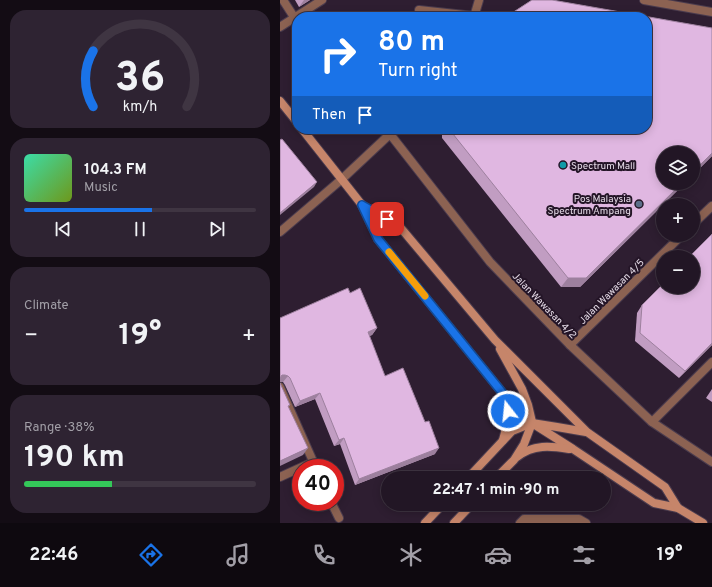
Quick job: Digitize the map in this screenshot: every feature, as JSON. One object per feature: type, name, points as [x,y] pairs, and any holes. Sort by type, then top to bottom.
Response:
[{"type":"street","points":[[283,0],[292,15]]},
{"type":"street","points":[[303,12],[322,0]]},
{"type":"street","points":[[475,12],[479,0]]},
{"type":"street","points":[[644,0],[712,12]]},
{"type":"street","points":[[419,10],[435,12]]},
{"type":"street","points":[[280,27],[292,19]]},
{"type":"street","points":[[280,101],[292,116]]},
{"type":"street","points":[[306,134],[362,205],[378,239],[505,396],[532,423],[654,503],[678,508],[703,523]]},
{"type":"street","points":[[280,232],[342,179],[390,134]]},
{"type":"street","name":"Jalan Wawasan 4/2","points":[[394,134],[490,262],[570,345],[652,422],[712,462]]},
{"type":"street","points":[[362,205],[400,227],[495,340],[587,432],[665,487],[678,508]]},
{"type":"street","points":[[700,217],[712,206]]},
{"type":"street","name":"Jalan Wawasan 4/5","points":[[570,345],[675,242]]},
{"type":"street","points":[[495,340],[522,389],[528,405],[532,423],[524,444],[514,460]]},
{"type":"street","points":[[652,422],[712,362]]},
{"type":"street","points":[[280,387],[312,459]]},
{"type":"street","points":[[503,441],[507,425],[508,411],[505,396]]},
{"type":"street","points":[[475,471],[512,431],[532,423],[587,432]]},
{"type":"street","points":[[503,471],[514,460],[529,449],[551,446],[573,449]]},
{"type":"street","points":[[280,477],[292,473]]},
{"type":"street","points":[[336,511],[339,518]]},
{"type":"street","points":[[425,523],[436,511]]},
{"type":"street","points":[[454,523],[465,511]]},
{"type":"street","points":[[520,523],[524,519],[579,519],[586,523]]},
{"type":"building","name":"Spectrum Mall","points":[[532,0],[552,0],[621,12],[514,12]]},
{"type":"building","name":"Spectrum Mall","points":[[652,18],[712,28],[712,153],[700,165],[700,146],[656,146],[656,190],[675,190],[667,198],[656,198],[656,209],[586,278],[568,278],[453,134],[652,134]]},
{"type":"building","points":[[282,139],[317,182],[280,213],[280,140]]},
{"type":"building","points":[[712,234],[712,343],[685,371],[640,333],[642,305],[656,291],[656,294],[700,294],[700,250],[696,250]]},
{"type":"building","points":[[348,288],[350,293],[360,288],[377,328],[368,332],[385,376],[403,368],[425,422],[429,421],[439,448],[359,479],[344,438],[339,440],[320,393],[300,401],[290,378],[282,375],[280,378],[280,318]]},
{"type":"building","points":[[280,383],[290,405],[288,406],[308,448],[280,461]]},
{"type":"slow traffic","points":[[389,252],[425,296]]},
{"type":"place","name":"Spectrum Mall","points":[[563,165]]},
{"type":"place","name":"Pos Malaysia Spectrum Ampang","points":[[639,204]]},
{"type":"route","points":[[387,219],[362,205],[378,239],[505,396],[508,411]]}]
